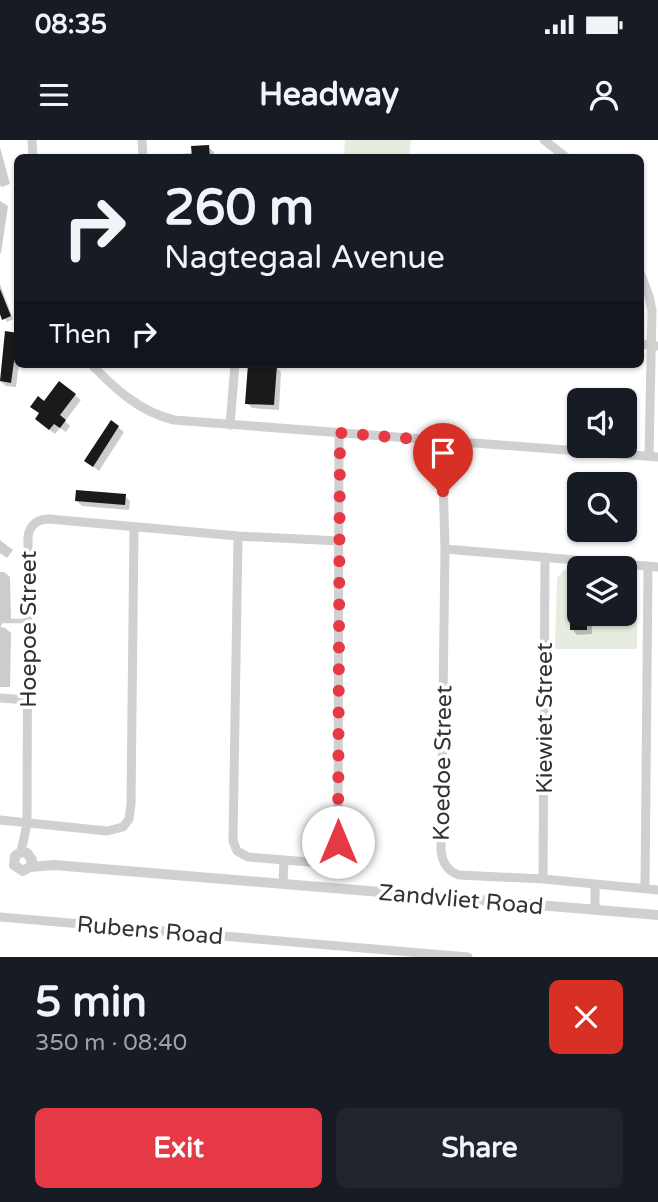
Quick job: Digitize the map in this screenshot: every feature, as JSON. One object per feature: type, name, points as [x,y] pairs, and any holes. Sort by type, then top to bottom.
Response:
[{"type":"street","points":[[544,140],[562,154]]},
{"type":"street","points":[[95,368],[131,400],[160,416],[230,425],[653,456],[655,345],[651,304],[644,284]]},
{"type":"street","points":[[230,425],[235,368]]},
{"type":"street","points":[[238,536],[232,833],[237,851],[248,857],[321,863],[333,855],[338,842],[340,433]]},
{"type":"street","name":"Koedoe Street","points":[[442,441],[444,549],[441,856],[448,869],[459,875],[543,879],[658,890]]},
{"type":"street","name":"Hoepoe Street","points":[[23,858],[27,824],[28,537],[34,524],[49,519],[238,536],[341,541]]},
{"type":"street","points":[[0,820],[107,831],[123,827],[129,819],[134,527]]},
{"type":"street","points":[[444,549],[653,567],[645,888]]},
{"type":"street","name":"Kiewiet Street","points":[[543,879],[545,557]]},
{"type":"street","points":[[0,698],[28,700]]},
{"type":"street","name":"Zandvliet Road","points":[[0,860],[23,858],[54,864],[658,915]]},
{"type":"street","points":[[283,883],[284,861]]},
{"type":"street","points":[[595,885],[595,910]]},
{"type":"street","name":"Rubens Road","points":[[0,917],[468,957]]},
{"type":"lane","points":[[0,621],[28,621]]},
{"type":"shaded area","points":[[345,140],[411,140],[409,154],[344,154]]},
{"type":"shaded area","points":[[567,570],[567,626],[637,626],[637,649],[555,649],[557,578]]},
{"type":"building","points":[[209,145],[210,154],[192,154],[191,146]]},
{"type":"building","points":[[0,289],[11,316],[2,320],[0,314]]},
{"type":"building","points":[[5,331],[14,332],[11,383],[0,381]]},
{"type":"building","points":[[248,368],[277,368],[274,405],[245,404]]},
{"type":"building","points":[[59,381],[76,394],[60,415],[66,420],[60,428],[54,424],[49,430],[35,419],[39,413],[30,407],[38,396],[44,401]]},
{"type":"building","points":[[111,420],[119,426],[93,467],[84,461]]},
{"type":"building","points":[[76,490],[126,494],[125,505],[75,501]]},
{"type":"building","points":[[570,626],[587,626],[587,630],[570,630]]},
{"type":"route","points":[[338,842],[340,433],[442,441],[443,495]]}]
